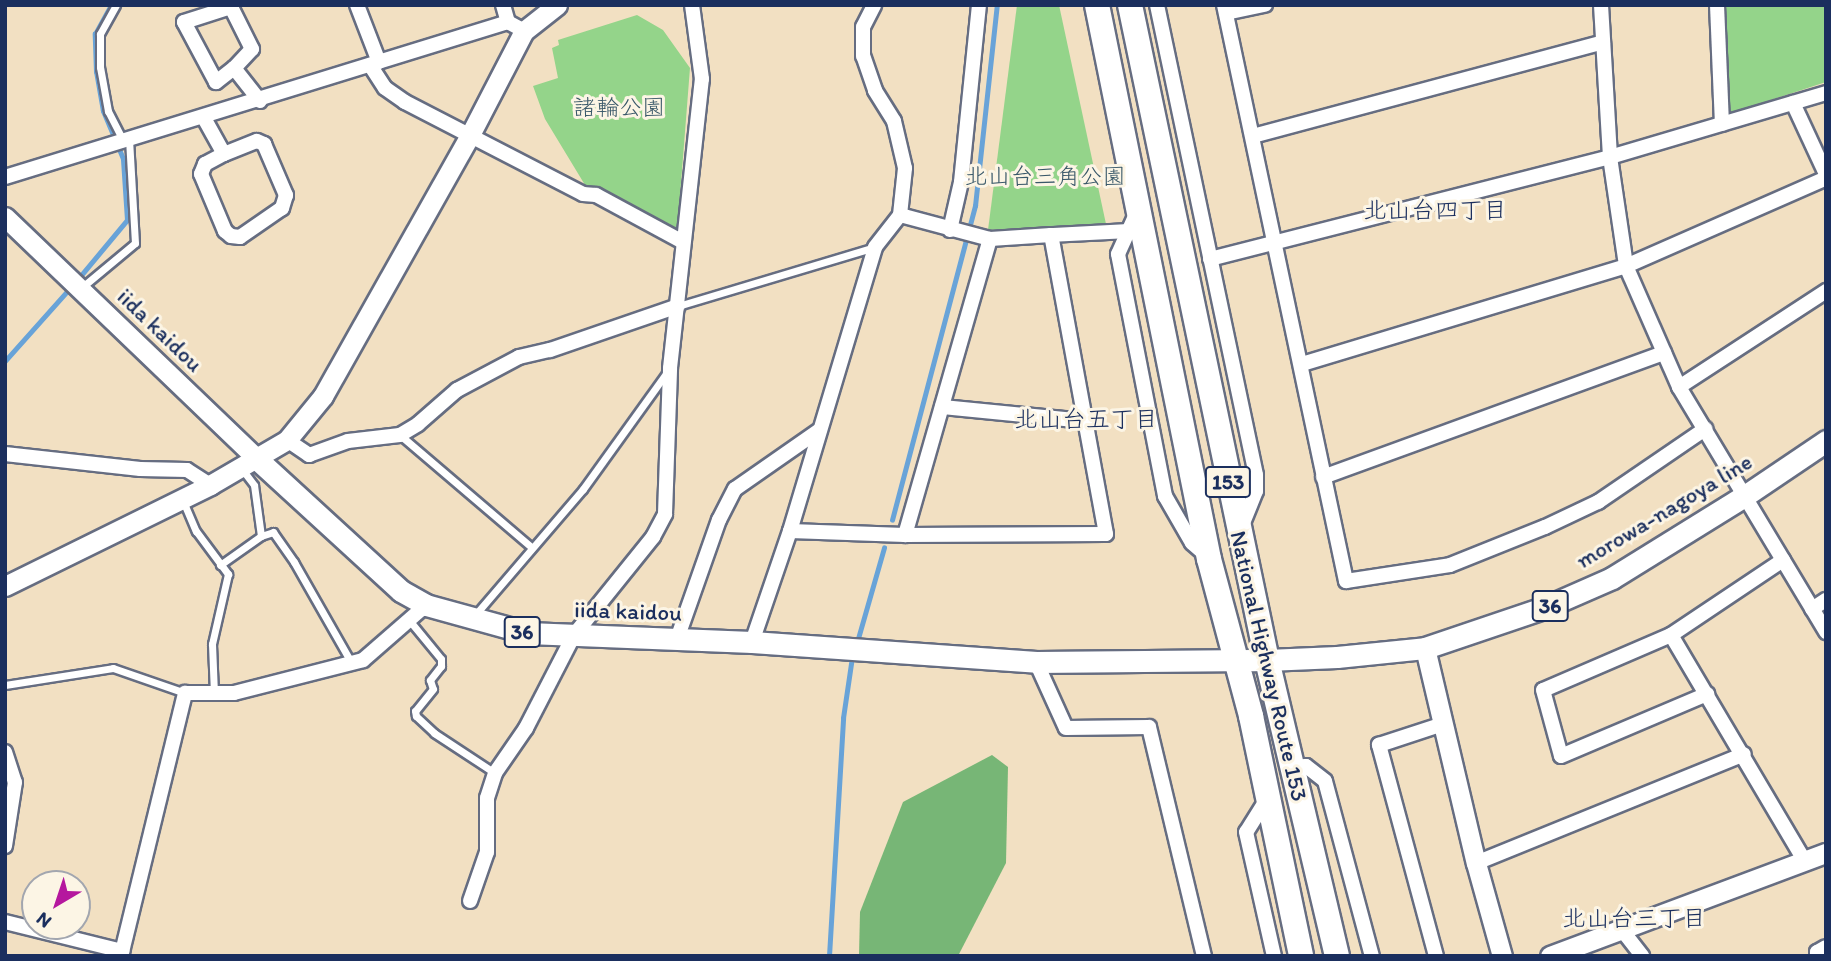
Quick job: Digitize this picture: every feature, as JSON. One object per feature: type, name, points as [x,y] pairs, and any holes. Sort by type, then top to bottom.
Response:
[{"type":"highway","name":"National Highway Route 153","points":[[1097,5],[1132,221],[1209,559],[1236,659],[1301,956]]},
{"type":"highway","name":"National Highway Route 153","points":[[1130,5],[1266,660],[1337,956]]},
{"type":"main road","name":"morowa-nagoya line","points":[[1236,659],[1337,657],[1425,648],[1546,607],[1612,578],[1746,495],[1826,440]]},
{"type":"main road","name":"iida kaidou","points":[[249,464],[401,590],[426,605],[471,620],[528,633],[752,642],[1036,662],[1236,659]]},
{"type":"street","points":[[357,5],[380,82],[395,96],[583,194],[596,195],[683,242]]},
{"type":"street","points":[[503,5],[516,27]]},
{"type":"street","points":[[5,177],[375,64],[516,27],[557,5]]},
{"type":"street","points":[[470,901],[487,852],[487,798],[495,773],[526,728],[574,635],[653,537],[665,514],[670,368],[702,79],[692,5]]},
{"type":"street","points":[[752,642],[790,531],[875,247],[900,215],[905,168],[903,157],[894,121],[874,90],[863,56],[863,27],[874,5]]},
{"type":"street","points":[[954,231],[979,5]]},
{"type":"street","points":[[1157,5],[1256,475],[1255,491],[1239,533]]},
{"type":"street","points":[[1265,5],[1225,9],[1346,581],[1450,565],[1545,527],[1598,502],[1704,429]]},
{"type":"street","points":[[1601,5],[1610,157],[1626,266],[1679,387],[1826,632]]},
{"type":"street","points":[[1717,5],[1722,124]]},
{"type":"street","points":[[231,7],[252,49],[234,68],[216,82],[184,22],[231,7]]},
{"type":"street","points":[[5,586],[210,485],[287,440],[323,396],[470,135],[516,27]]},
{"type":"street","points":[[1254,136],[1603,42]]},
{"type":"street","points":[[234,68],[260,101]]},
{"type":"street","points":[[1210,259],[1610,157],[1826,93]]},
{"type":"street","points":[[1302,364],[1626,266],[1826,176],[1793,103]]},
{"type":"street","points":[[204,118],[224,155]]},
{"type":"street","points":[[257,141],[264,144],[287,198],[282,208],[240,237],[225,231],[201,174],[205,164],[224,155],[257,141]]},
{"type":"street","points":[[900,215],[985,238],[1051,235],[1132,221]]},
{"type":"street","name":"iida kaidou","points":[[5,217],[80,289],[249,464]]},
{"type":"street","points":[[790,531],[905,535],[1106,534],[1051,235]]},
{"type":"street","points":[[905,535],[942,407],[985,238]]},
{"type":"street","points":[[1679,387],[1826,292]]},
{"type":"street","points":[[287,440],[309,455],[348,441],[400,435],[418,424],[457,390],[519,357],[550,350],[678,306]]},
{"type":"street","points":[[1323,477],[1664,353]]},
{"type":"street","points":[[942,407],[1085,421]]},
{"type":"street","points":[[677,639],[719,520],[735,488],[818,431]]},
{"type":"street","points":[[5,454],[61,458],[140,469],[187,470],[210,485]]},
{"type":"street","points":[[1707,694],[1561,756],[1543,690],[1671,635],[1783,560]]},
{"type":"street","points":[[1812,609],[1826,600]]},
{"type":"street","points":[[5,922],[121,953],[185,693],[214,695],[363,660],[426,605]]},
{"type":"street","points":[[1671,635],[1744,754],[1804,860]]},
{"type":"street","points":[[1425,648],[1476,863],[1502,956]]},
{"type":"street","points":[[1036,662],[1066,728],[1149,727],[1204,956]]},
{"type":"street","points":[[1436,956],[1379,745],[1443,724]]},
{"type":"street","points":[[5,752],[15,782],[5,846]]},
{"type":"street","points":[[1476,863],[1744,754]]},
{"type":"street","points":[[1292,768],[1306,766],[1325,780],[1372,956]]},
{"type":"street","points":[[1267,799],[1245,832],[1274,956]]},
{"type":"street","points":[[1550,956],[1826,853]]},
{"type":"street","points":[[1622,930],[1642,956]]},
{"type":"street","points":[[1817,956],[1817,952],[1826,947]]},
{"type":"lane","points":[[80,289],[135,243],[127,141],[108,111],[100,67],[100,34],[116,5]]},
{"type":"lane","points":[[678,306],[875,247]]},
{"type":"lane","points":[[471,620],[583,489],[670,368]]},
{"type":"lane","points":[[400,435],[531,547]]},
{"type":"lane","points":[[249,464],[261,536]]},
{"type":"lane","points":[[182,499],[196,531],[228,574],[212,645],[214,695]]},
{"type":"lane","points":[[220,565],[261,536],[273,532],[294,562],[352,663]]},
{"type":"lane","points":[[409,620],[441,659],[441,666],[430,680],[433,689],[415,711],[416,716],[434,733],[495,773]]},
{"type":"lane","points":[[5,685],[113,668],[185,693]]},
{"type":"green space","name":"北山台三角公園","points":[[1017,5],[1059,5],[1106,224],[988,230]]},
{"type":"green space","points":[[1722,5],[1826,5],[1826,82],[1728,114]]},
{"type":"green space","name":"諸輪公園","points":[[637,15],[663,30],[690,68],[677,234],[585,185],[545,119],[533,86],[558,78],[552,48],[559,45],[558,40]]},
{"type":"green space","points":[[992,755],[1008,767],[1006,863],[958,956],[859,956],[860,912],[903,802]]},
{"type":"waterway","points":[[78,279],[127,220],[123,159],[103,111],[96,72],[95,34],[111,5]]},
{"type":"waterway","points":[[892,520],[975,206],[997,5]]},
{"type":"waterway","points":[[5,361],[70,288]]},
{"type":"waterway","points":[[857,642],[884,548]]},
{"type":"waterway","points":[[829,956],[843,718],[852,657]]},
{"type":"district","name":"北山台四丁目","points":[[1435,210]]},
{"type":"district","name":"北山台五丁目","points":[[1086,419]]},
{"type":"district","name":"北山台三丁目","points":[[1634,918]]}]
